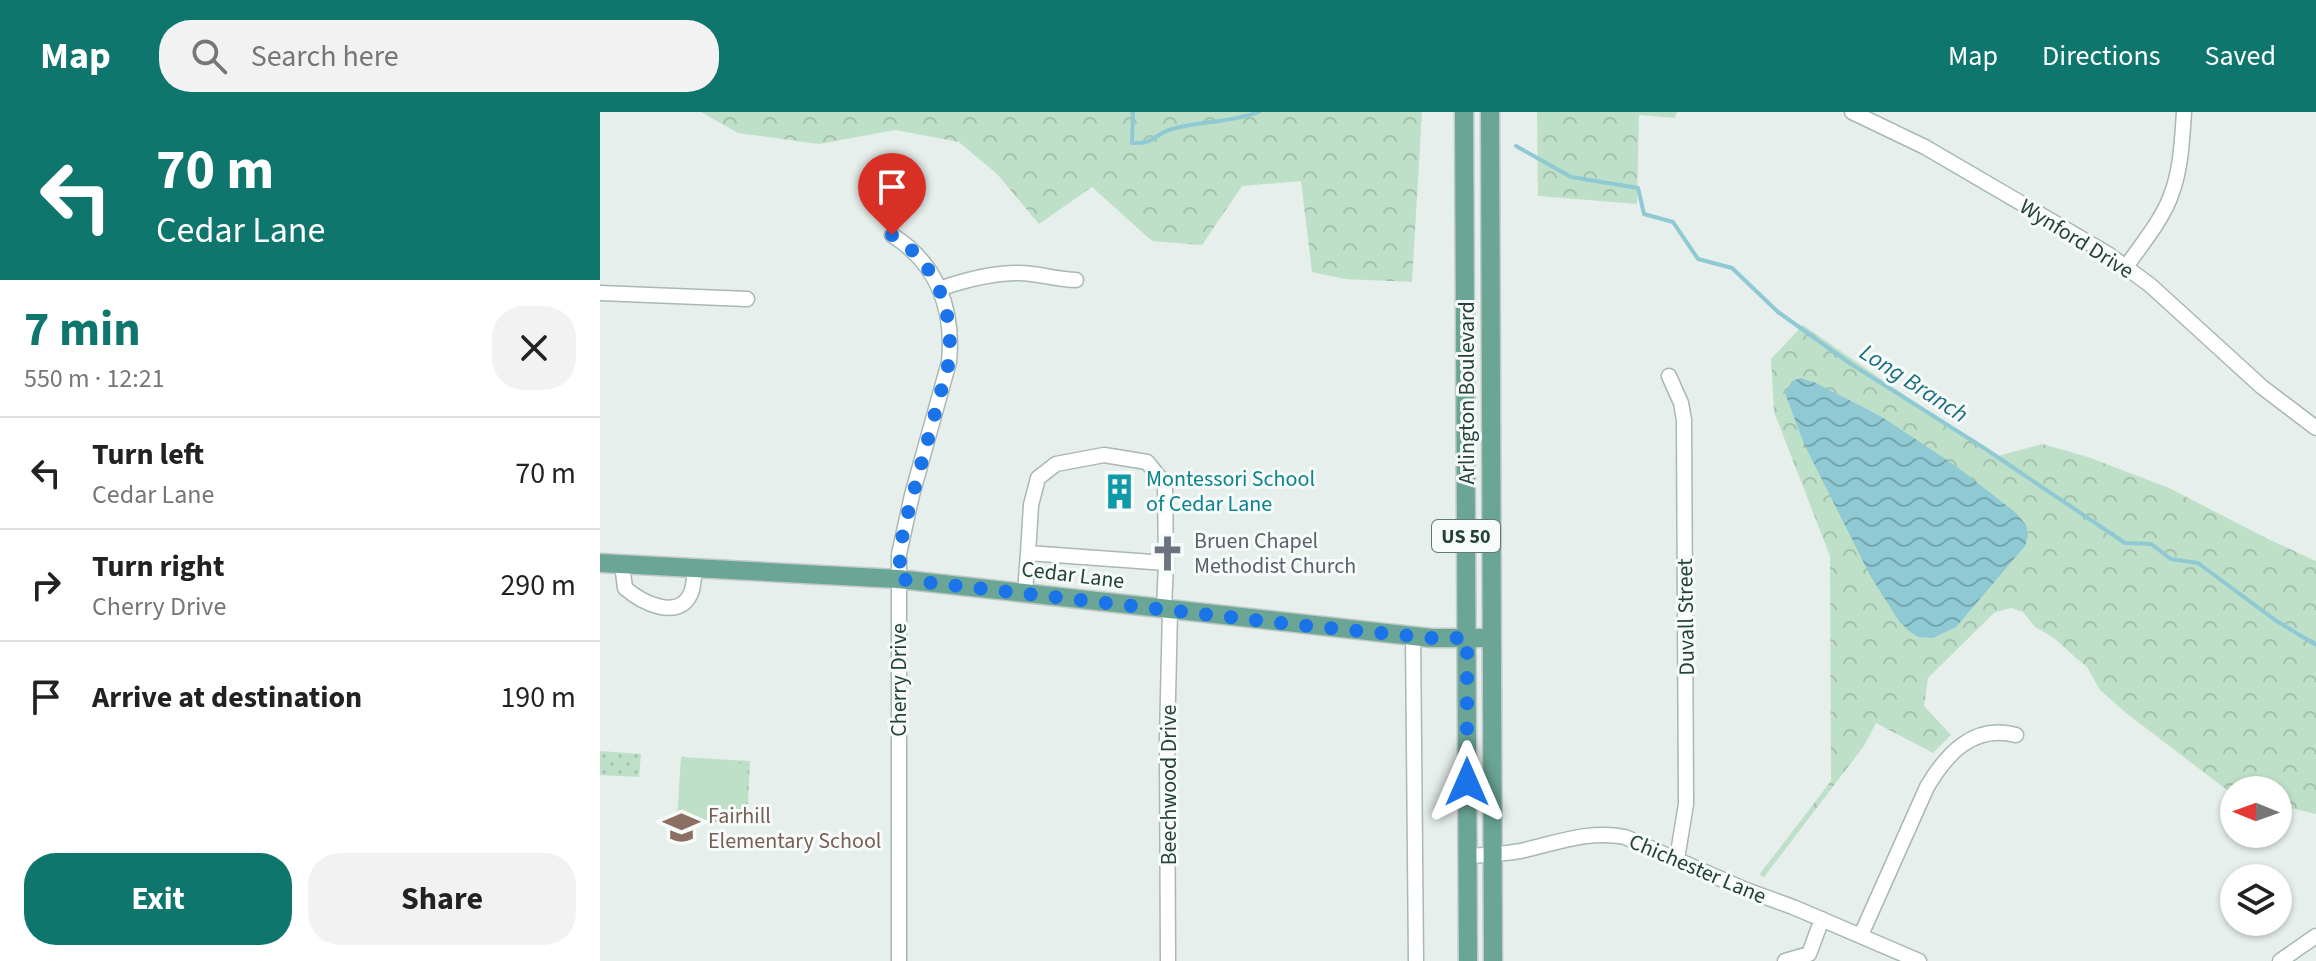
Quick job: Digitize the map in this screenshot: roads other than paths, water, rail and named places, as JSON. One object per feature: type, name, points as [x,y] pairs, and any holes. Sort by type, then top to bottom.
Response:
[{"type":"main road","name":"Arlington Boulevard","points":[[1464,112],[1468,961]]},
{"type":"main road","name":"Arlington Boulevard","points":[[1490,112],[1493,961]]},
{"type":"main road","name":"Cedar Lane","points":[[600,563],[898,579],[1413,636],[1492,638]]},
{"type":"street","name":"Wynford Drive","points":[[1852,112],[1925,147],[2108,254],[2150,285],[2262,387],[2315,425]]},
{"type":"street","points":[[2126,267],[2170,198],[2181,148],[2184,112]]},
{"type":"street","name":"Cherry Drive","points":[[892,235],[927,268],[939,289],[949,322],[949,362],[903,531],[898,579],[899,961]]},
{"type":"street","points":[[939,289],[964,280],[1002,275],[1030,274],[1076,280]]},
{"type":"street","points":[[600,293],[747,299]]},
{"type":"street","name":"Duvall Street","points":[[1669,376],[1681,403],[1684,420],[1686,804],[1677,859]]},
{"type":"street","name":"Beechwood Drive","points":[[1025,592],[1031,505],[1038,478],[1056,464],[1104,455],[1147,462],[1165,484],[1168,961]]},
{"type":"street","points":[[1028,553],[1166,563]]},
{"type":"street","points":[[622,564],[625,588],[645,601],[668,609],[681,606],[687,600],[695,568]]},
{"type":"street","points":[[1413,636],[1416,961]]},
{"type":"street","points":[[1861,935],[1937,770],[1966,741],[1978,735],[1992,732],[2016,735]]},
{"type":"street","name":"Chichester Lane","points":[[1467,856],[1522,851],[1592,834],[1625,837],[1919,961]]},
{"type":"street","points":[[1785,961],[1811,958],[1822,919]]},
{"type":"street","points":[[2280,961],[2316,936]]},
{"type":"water","points":[[1801,378],[1882,417],[1956,466],[2016,513],[2026,525],[2028,536],[2025,546],[1956,627],[1933,638],[1918,637],[1899,621],[1871,577],[1804,444],[1785,393],[1792,381]]},
{"type":"waterway","points":[[1132,112],[1132,143],[1150,140],[1172,129],[1259,112]]},
{"type":"waterway","name":"Long Branch","points":[[1516,146],[1571,177],[1638,188],[1644,214],[1673,222],[1698,259],[1732,268],[1778,312],[1851,364],[1984,448],[2125,543],[2151,544],[2171,559],[2198,563],[2275,620],[2316,645]]},
{"type":"place","name":"Montessori School of Cedar Lane","points":[[1120,491]]},
{"type":"place","name":"Bruen Chapel Methodist Church","points":[[1168,553]]},
{"type":"place","name":"Fairhill Elementary School","points":[[682,828]]}]
